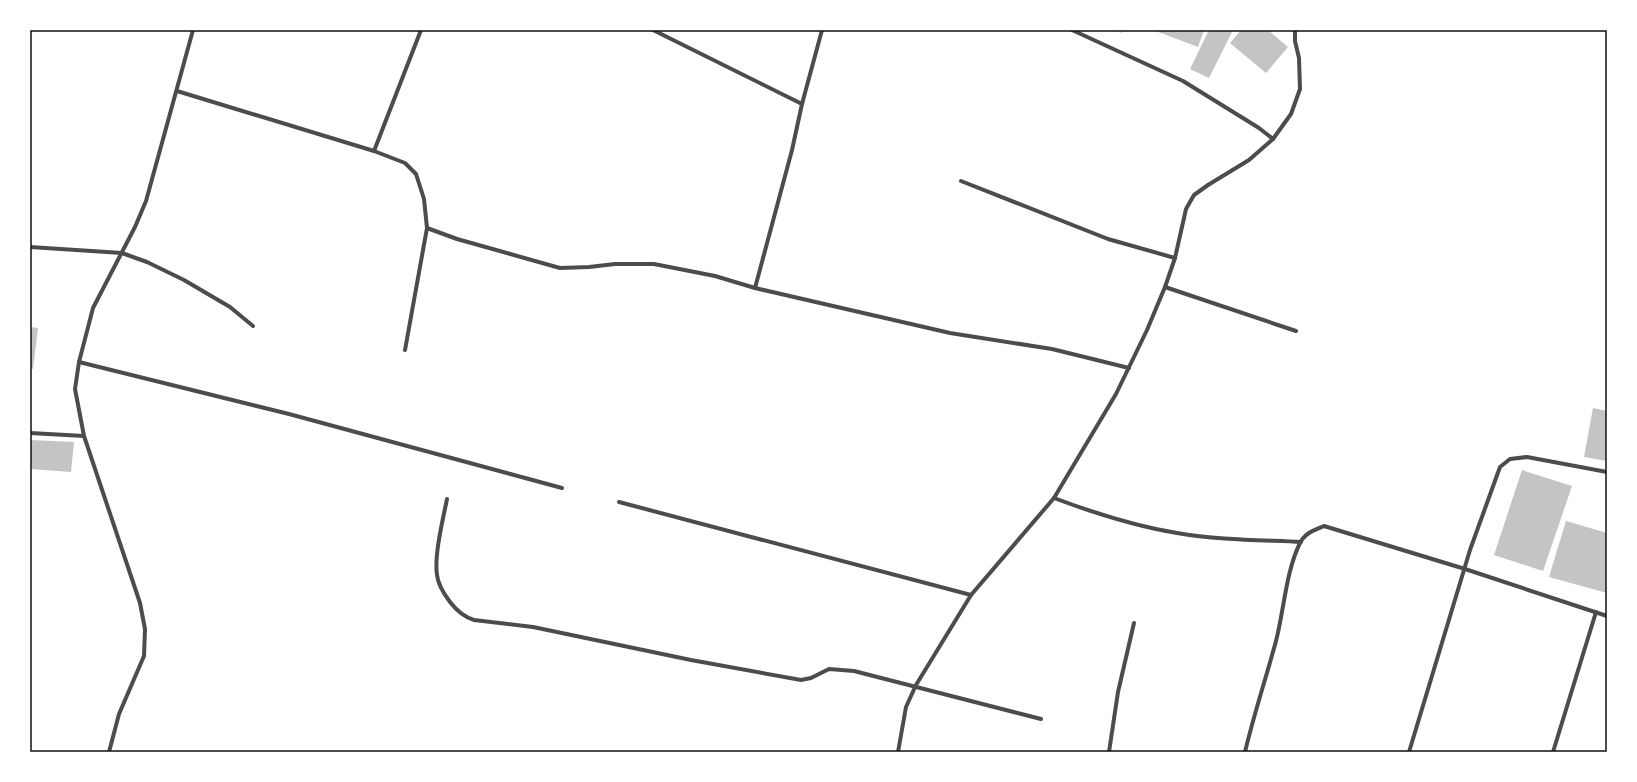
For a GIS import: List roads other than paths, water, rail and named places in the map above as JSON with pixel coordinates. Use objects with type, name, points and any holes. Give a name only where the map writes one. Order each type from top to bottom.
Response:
[{"type":"street","points":[[109,752],[119,714],[144,656],[145,629],[140,603],[84,436],[75,389],[79,362],[93,308],[122,253],[146,201],[193,30]]},
{"type":"street","points":[[374,151],[421,30]]},
{"type":"street","points":[[653,30],[802,104]]},
{"type":"street","points":[[754,288],[792,150],[802,104],[822,30]]},
{"type":"street","points":[[1072,30],[1183,81],[1259,128],[1273,139]]},
{"type":"street","points":[[898,752],[906,707],[916,686],[971,595],[1054,498],[1116,394],[1166,287],[1175,258],[1186,209],[1194,195],[1250,160],[1273,139],[1291,114],[1300,88],[1299,58],[1295,41],[1295,30]]},
{"type":"street","points":[[177,91],[374,151],[405,163],[416,174],[424,199],[427,228],[405,350]]},
{"type":"street","points":[[961,182],[1108,239],[1175,258]]},
{"type":"street","points":[[427,228],[458,239],[560,268],[615,264],[654,264],[715,276],[754,288],[950,332],[1052,349],[1129,368]]},
{"type":"street","points":[[30,247],[122,253],[147,262],[184,280],[230,307],[253,326]]},
{"type":"street","points":[[1166,287],[1296,331]]},
{"type":"street","points":[[79,362],[290,414],[562,488]]},
{"type":"street","points":[[30,433],[84,436]]},
{"type":"street","points":[[1409,752],[1470,550],[1500,467],[1510,459],[1527,457],[1607,472]]},
{"type":"street","points":[[1054,498],[1135,525],[1177,533],[1217,538],[1301,542]]},
{"type":"street","points":[[447,499],[437,560],[437,575],[439,584],[447,598],[456,609],[468,618],[533,627],[691,660],[801,680],[812,678],[830,669],[854,671],[1040,719]]},
{"type":"street","points":[[619,502],[971,595]]},
{"type":"street","points":[[1245,752],[1263,682],[1276,640],[1294,557],[1301,542],[1310,531],[1324,526],[1465,569],[1607,616]]},
{"type":"street","points":[[1553,752],[1596,612]]},
{"type":"street","points":[[1109,752],[1118,692],[1134,623]]}]
